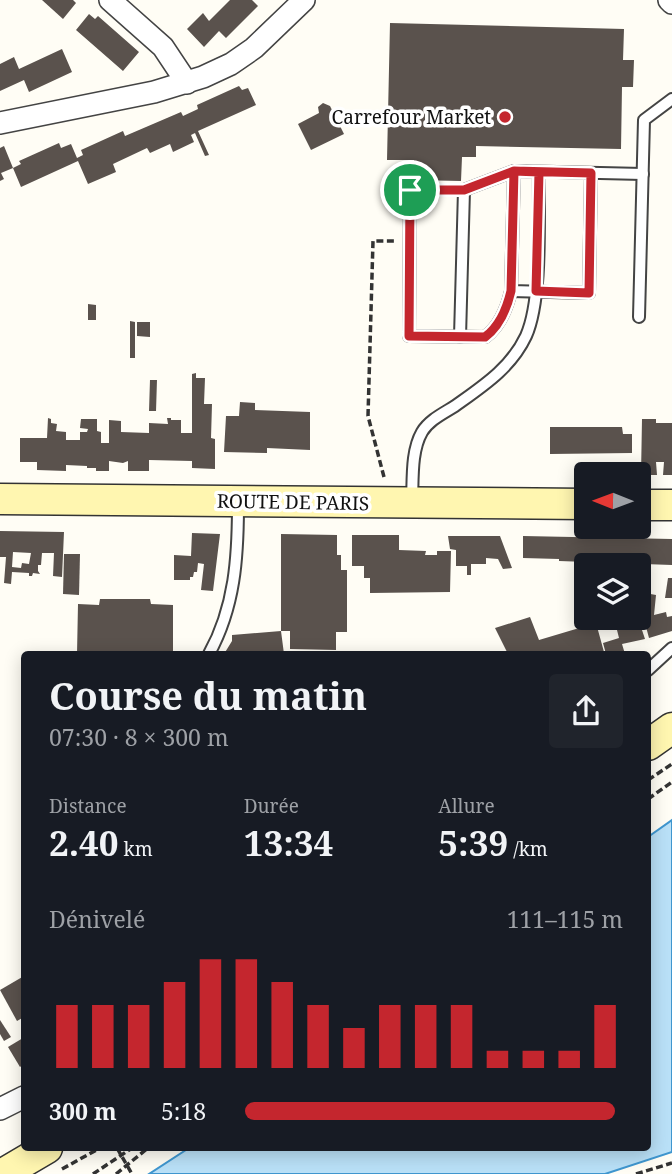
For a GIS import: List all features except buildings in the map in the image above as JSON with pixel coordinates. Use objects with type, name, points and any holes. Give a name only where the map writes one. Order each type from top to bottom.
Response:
[{"type":"main road","name":"ROUTE DE PARIS","points":[[0,499],[574,505]]},
{"type":"main road","points":[[651,505],[672,505]]},
{"type":"main road","points":[[651,743],[672,728]]},
{"type":"main road","points":[[3,1174],[42,1151]]},
{"type":"street","points":[[110,0],[163,47],[187,83]]},
{"type":"street","points":[[0,123],[187,83],[241,58],[265,39],[304,0]]},
{"type":"street","points":[[0,1110],[21,1099]]},
{"type":"lane","points":[[639,317],[644,120],[672,99]]},
{"type":"lane","points":[[514,171],[511,291],[508,305],[492,332],[485,337],[409,336],[410,190],[464,190],[514,171],[643,174]]},
{"type":"lane","points":[[401,503],[422,433],[432,422],[484,386],[510,361],[530,326],[536,291],[539,172]]},
{"type":"lane","points":[[511,291],[589,293],[591,173]]},
{"type":"lane","points":[[460,337],[464,190]]},
{"type":"lane","points":[[211,651],[221,633],[236,572],[238,501]]},
{"type":"lane","points":[[651,667],[672,648]]},
{"type":"path","points":[[385,241],[373,241],[369,416],[401,503]]},
{"type":"path","points":[[651,778],[672,764]]},
{"type":"path","points":[[651,797],[672,782]]},
{"type":"path","points":[[53,1174],[95,1151]]},
{"type":"path","points":[[118,1151],[131,1173]]},
{"type":"path","points":[[93,1174],[128,1151]]},
{"type":"path","points":[[116,1174],[144,1151]]},
{"type":"path","points":[[636,1174],[672,1163]]},
{"type":"water","points":[[672,820],[672,1152],[605,1174],[149,1174],[184,1151],[651,1151],[651,835]]},
{"type":"place","name":"Carrefour Market","points":[[505,117]]},
{"type":"route","points":[[410,190],[409,336],[485,337],[500,320],[508,305],[511,291],[514,171],[591,173],[589,293],[536,291],[539,172],[514,171],[464,190],[410,190]]}]
